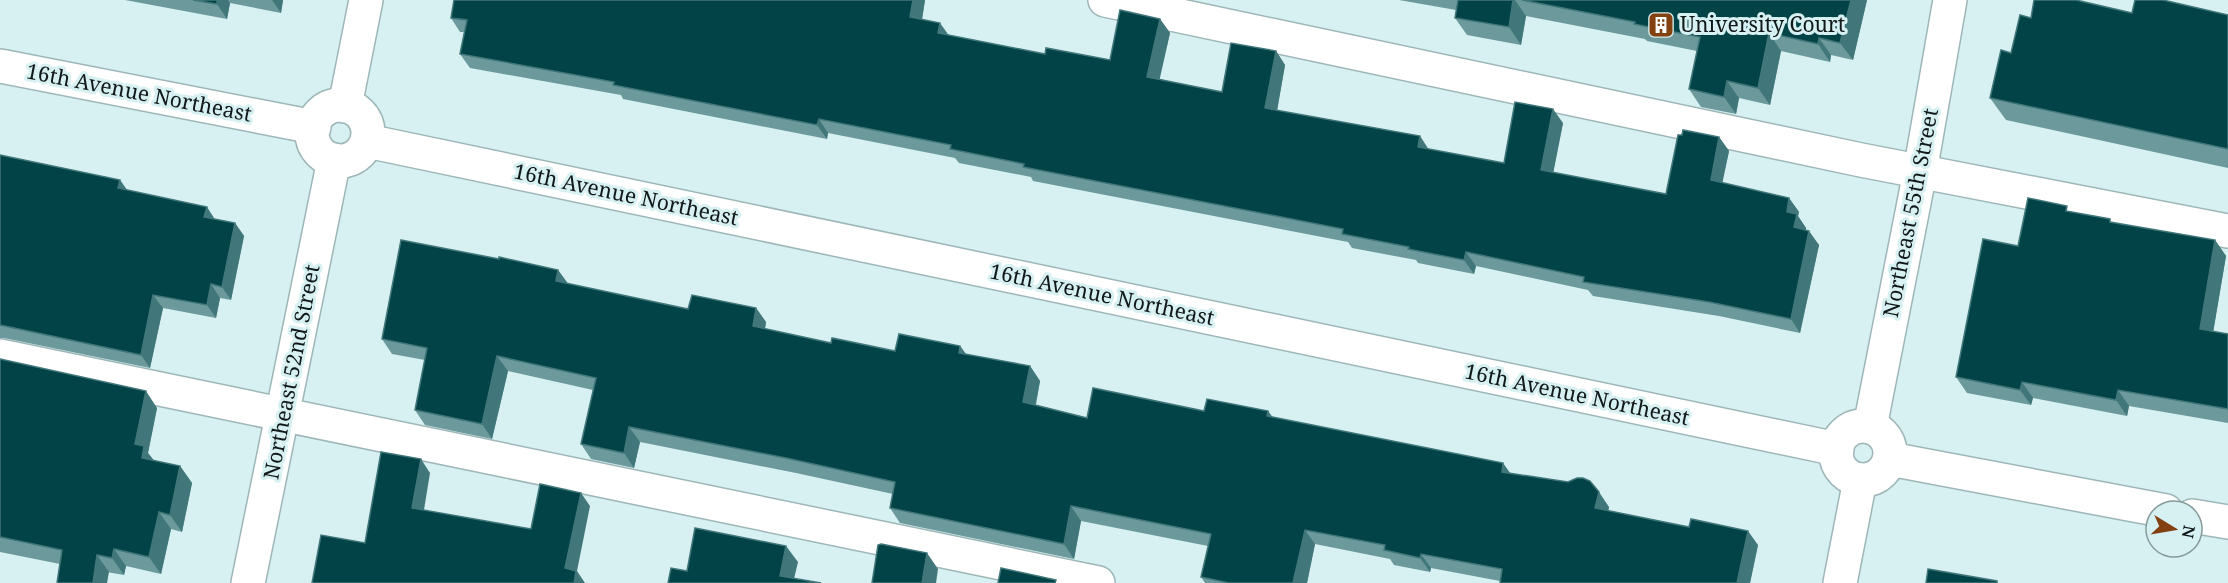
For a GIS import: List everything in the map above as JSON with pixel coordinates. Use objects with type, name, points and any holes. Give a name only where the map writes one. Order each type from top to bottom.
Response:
[{"type":"street","points":[[345,106],[366,0]]},
{"type":"street","points":[[1105,0],[1920,172],[2228,231]]},
{"type":"street","name":"Northeast 55th Street","points":[[1870,427],[1920,172],[1950,0]]},
{"type":"street","name":"16th Avenue Northeast","points":[[0,66],[314,128]]},
{"type":"street","points":[[333,106],[345,106],[357,111],[364,118],[367,127],[367,141],[360,153],[352,158],[334,160],[318,149],[314,141],[314,128],[318,116],[324,110],[333,106]]},
{"type":"street","name":"16th Avenue Northeast","points":[[367,141],[1837,449]]},
{"type":"street","name":"Northeast 52nd Street","points":[[248,583],[334,160]]},
{"type":"street","points":[[0,356],[1098,583]]},
{"type":"street","points":[[1870,427],[1884,435],[1890,451],[1890,459],[1887,467],[1876,477],[1860,480],[1845,473],[1839,466],[1837,449],[1839,440],[1852,428],[1870,427]]},
{"type":"street","points":[[1890,459],[2144,507]]},
{"type":"street","points":[[1840,583],[1860,480]]},
{"type":"street","points":[[2204,518],[2228,522]]},
{"type":"building","points":[[193,0],[217,0],[217,4]]},
{"type":"building","points":[[454,0],[913,0],[910,17],[940,23],[938,33],[1045,54],[1046,48],[1110,60],[1120,10],[1160,19],[1147,77],[1222,92],[1231,43],[1276,51],[1265,108],[1420,136],[1418,147],[1504,163],[1515,102],[1553,109],[1541,170],[1666,194],[1678,135],[1682,135],[1683,130],[1719,137],[1711,180],[1789,198],[1787,212],[1797,214],[1794,227],[1809,231],[1791,319],[1709,302],[1583,282],[1584,277],[1466,252],[1464,260],[1408,249],[1409,247],[1342,234],[1343,229],[1023,167],[1024,164],[950,149],[951,145],[819,119],[817,125],[613,85],[614,82],[460,54],[467,20],[451,18]]},
{"type":"building","points":[[1458,0],[1513,0],[1509,27],[1455,18]]},
{"type":"building","points":[[1522,0],[1851,0],[1840,43],[1819,38],[1818,44],[1769,33],[1758,88],[1727,81],[1724,97],[1689,89],[1700,37]]},
{"type":"building","points":[[2034,0],[2076,0],[2132,13],[2135,0],[2163,0],[2228,15],[2228,149],[1990,98],[2001,50],[2011,53],[2020,15],[2031,18]]},
{"type":"building","points":[[0,155],[120,180],[118,188],[207,207],[204,217],[235,223],[222,287],[211,284],[207,305],[153,295],[141,355],[0,325]]},
{"type":"building","points":[[2028,198],[2067,206],[2066,211],[2110,219],[2110,222],[2215,240],[2200,329],[2228,334],[2228,409],[2118,390],[2116,400],[2022,382],[2020,390],[1956,377],[1983,239],[2018,246]]},
{"type":"building","points":[[401,240],[558,270],[556,281],[688,309],[692,295],[756,308],[753,326],[831,343],[832,338],[895,351],[899,334],[960,346],[959,353],[1030,366],[1023,402],[1087,418],[1093,388],[1204,411],[1207,399],[1268,411],[1267,416],[1503,463],[1502,472],[1568,482],[1583,478],[1590,481],[1599,492],[1595,508],[1689,527],[1691,519],[1748,531],[1737,583],[1500,583],[1502,569],[1421,554],[1420,558],[1384,550],[1385,545],[1305,530],[1293,583],[1229,583],[1201,577],[1211,534],[1071,506],[1064,544],[890,508],[895,482],[786,458],[629,427],[624,453],[581,444],[596,378],[497,356],[482,424],[415,410],[427,348],[382,339]]},
{"type":"building","points":[[0,359],[146,391],[135,444],[144,446],[142,458],[180,466],[170,515],[159,512],[149,557],[114,549],[112,558],[97,555],[93,583],[57,583],[62,550],[0,537]]},
{"type":"building","points":[[381,452],[421,459],[412,508],[531,529],[540,484],[581,493],[565,568],[576,571],[574,583],[312,583],[321,535],[365,543]]},
{"type":"building","points":[[695,528],[786,546],[780,576],[821,583],[668,583],[671,568],[687,571]]},
{"type":"building","points":[[878,545],[927,553],[922,583],[872,583]]},
{"type":"building","points":[[1001,568],[1056,580],[1055,583],[998,583]]},
{"type":"building","points":[[1928,569],[1997,581],[1997,583],[1926,583]]},
{"type":"place","name":"University Court","points":[[1661,25]]}]
